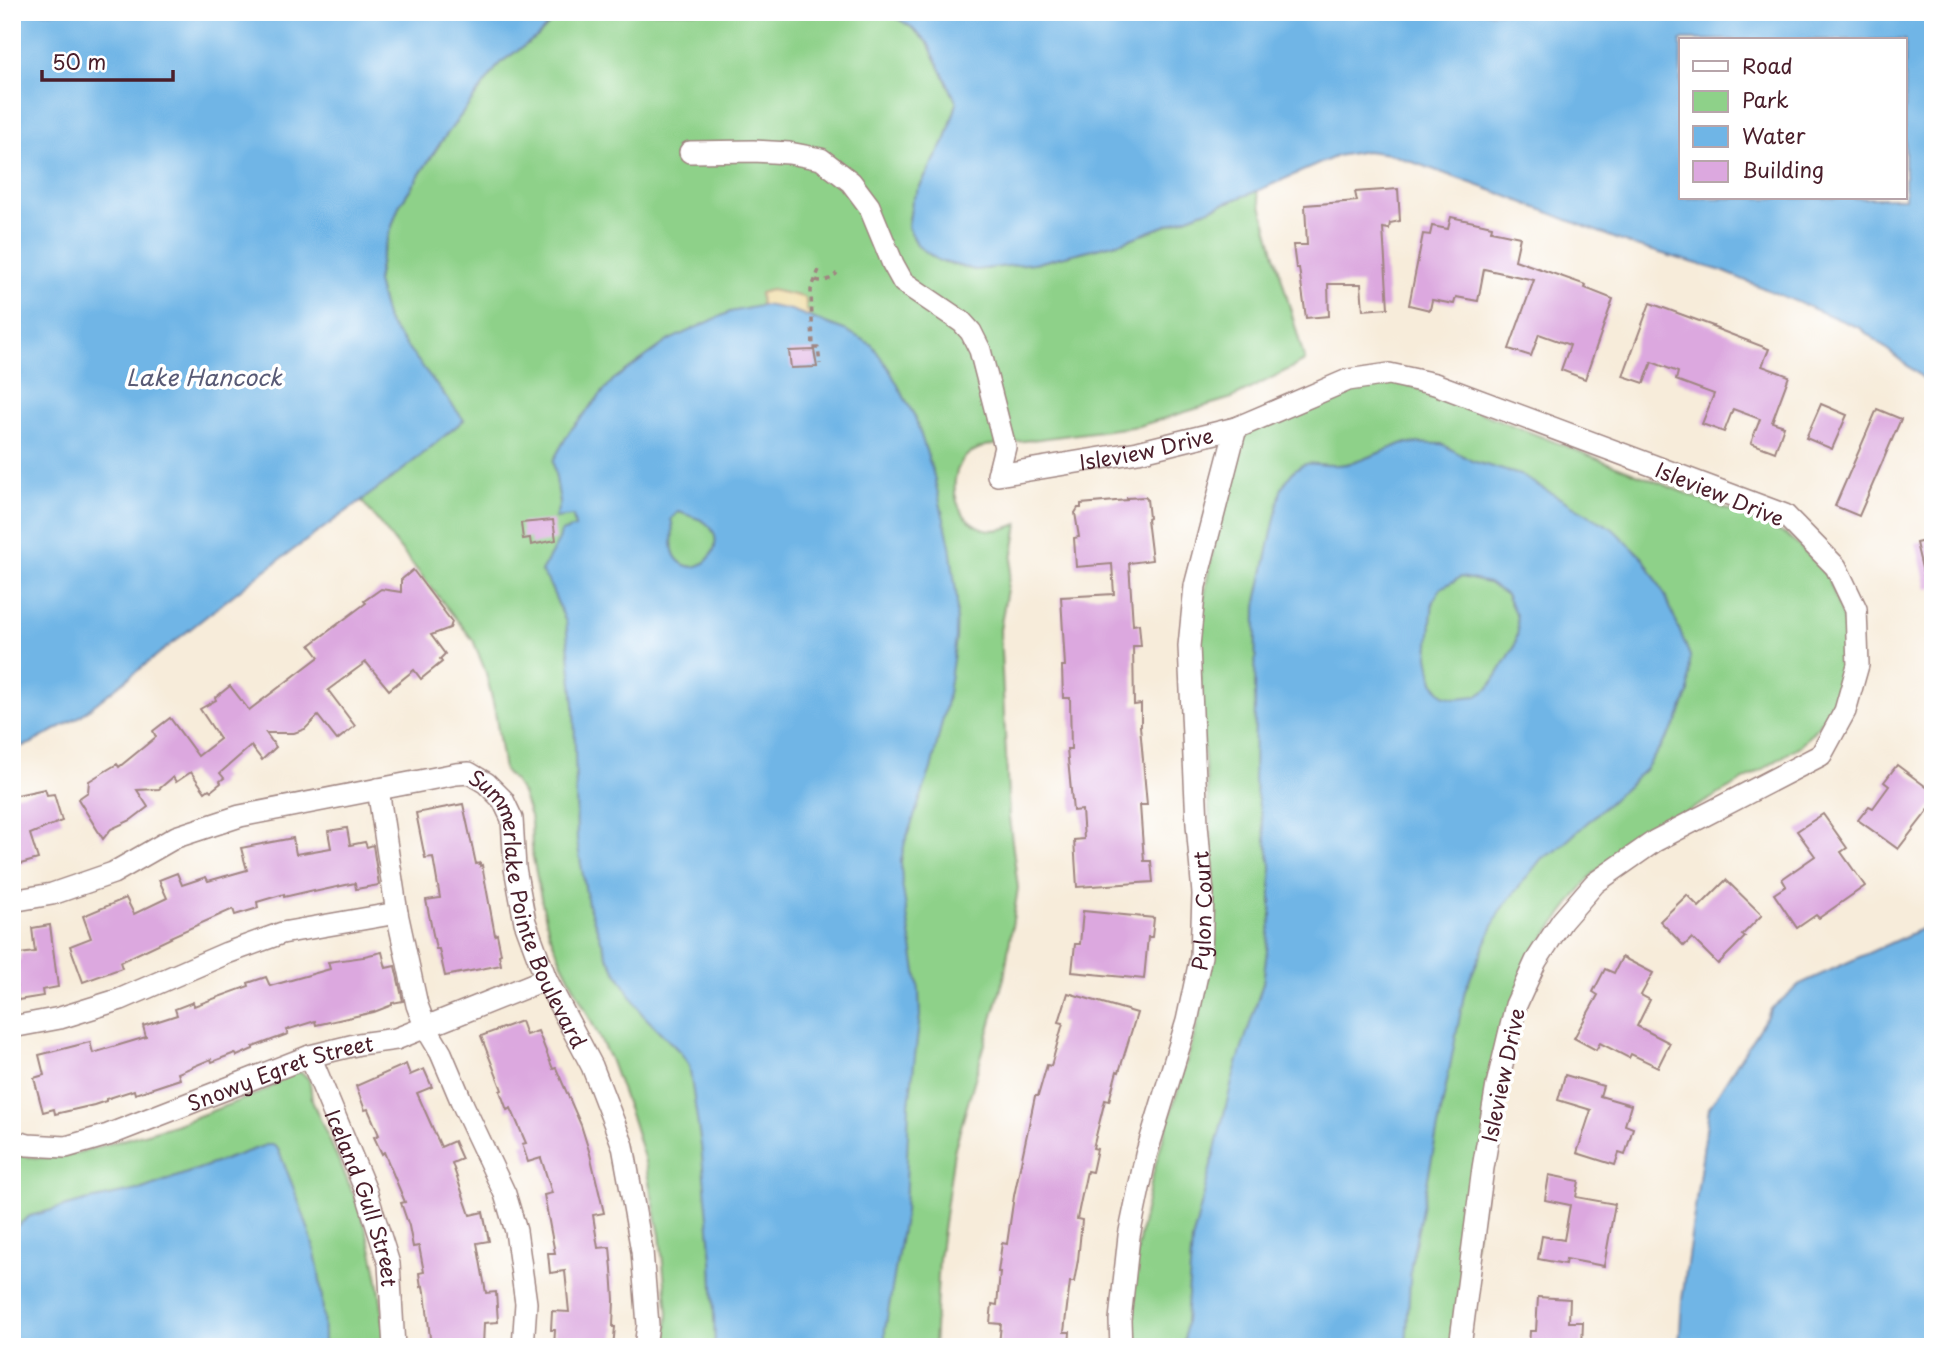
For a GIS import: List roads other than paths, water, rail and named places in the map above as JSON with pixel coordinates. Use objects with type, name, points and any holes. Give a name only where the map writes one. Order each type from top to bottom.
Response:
[{"type":"street","name":"Isleview Drive","points":[[690,152],[777,152],[821,159],[851,182],[869,206],[903,282],[971,332],[979,349],[1005,447],[998,475],[1138,452],[1236,428],[1348,380],[1389,374],[1435,384],[1785,515],[1836,567],[1856,609],[1858,665],[1845,711],[1821,755],[1655,841],[1595,883],[1562,921],[1536,961],[1516,1005],[1497,1086],[1481,1182],[1460,1347]]},
{"type":"street","name":"Pylon Court","points":[[1121,1347],[1120,1320],[1129,1236],[1146,1155],[1187,1021],[1200,956],[1203,894],[1189,646],[1195,586],[1236,428]]},
{"type":"street","name":"Summerlake Pointe Boulevard","points":[[12,901],[52,894],[113,873],[176,837],[240,816],[456,774],[469,773],[486,783],[503,800],[512,819],[515,868],[524,922],[546,979],[592,1066],[623,1146],[642,1251],[648,1325],[646,1347]]},
{"type":"street","points":[[378,789],[397,913],[417,1004],[505,1194],[516,1231],[526,1303],[523,1347]]},
{"type":"street","points":[[12,1027],[60,1018],[121,999],[227,953],[282,933],[397,913]]},
{"type":"street","name":"Snowy Egret Street","points":[[12,1141],[28,1145],[66,1147],[108,1135],[310,1056],[396,1038],[546,979]]},
{"type":"street","name":"Iceland Gull Street","points":[[310,1056],[366,1191],[388,1264],[394,1347]]},
{"type":"water","name":"Lake Hancock","points":[[12,12],[561,12],[538,36],[500,63],[441,142],[399,206],[381,258],[377,282],[387,321],[464,420],[398,474],[256,577],[79,717],[30,744],[12,749]]},
{"type":"water","points":[[886,12],[1933,12],[1933,386],[1860,328],[1722,271],[1632,245],[1390,154],[1366,151],[1337,156],[1257,191],[1125,241],[1041,262],[975,270],[939,261],[918,246],[908,227],[912,201],[946,139],[957,103],[928,43],[910,26]]},
{"type":"water","points":[[764,305],[791,310],[847,331],[872,345],[889,369],[915,417],[933,472],[950,545],[957,599],[956,639],[947,701],[931,769],[901,861],[919,990],[920,1016],[909,1105],[905,1212],[885,1330],[885,1347],[715,1347],[712,1260],[701,1146],[689,1065],[680,1052],[642,1014],[608,958],[588,905],[577,841],[574,705],[566,622],[548,581],[541,572],[561,532],[575,527],[573,516],[555,518],[560,503],[553,461],[569,432],[613,380],[669,340],[730,312]],"holes":[[[678,512],[707,524],[714,533],[713,552],[707,561],[698,566],[689,566],[679,561],[673,552],[671,519]]]},
{"type":"water","points":[[1404,443],[1442,444],[1472,461],[1520,475],[1613,529],[1644,559],[1666,597],[1690,656],[1689,693],[1677,722],[1645,770],[1556,851],[1542,858],[1499,912],[1465,990],[1411,1265],[1406,1347],[1184,1347],[1192,1241],[1235,1070],[1263,983],[1271,917],[1271,865],[1254,781],[1256,606],[1281,490],[1289,477],[1302,465],[1346,464]],"holes":[[[1461,577],[1488,583],[1506,595],[1516,615],[1518,631],[1514,648],[1489,688],[1477,696],[1456,698],[1443,695],[1433,682],[1428,656],[1433,601],[1441,588]]]},
{"type":"water","points":[[1933,921],[1933,1347],[1679,1347],[1682,1299],[1709,1108],[1772,1008],[1802,983],[1919,930]]},
{"type":"water","points":[[266,1145],[273,1145],[278,1149],[313,1245],[322,1296],[324,1347],[12,1347],[12,1233],[17,1226],[30,1216],[142,1189]]}]
